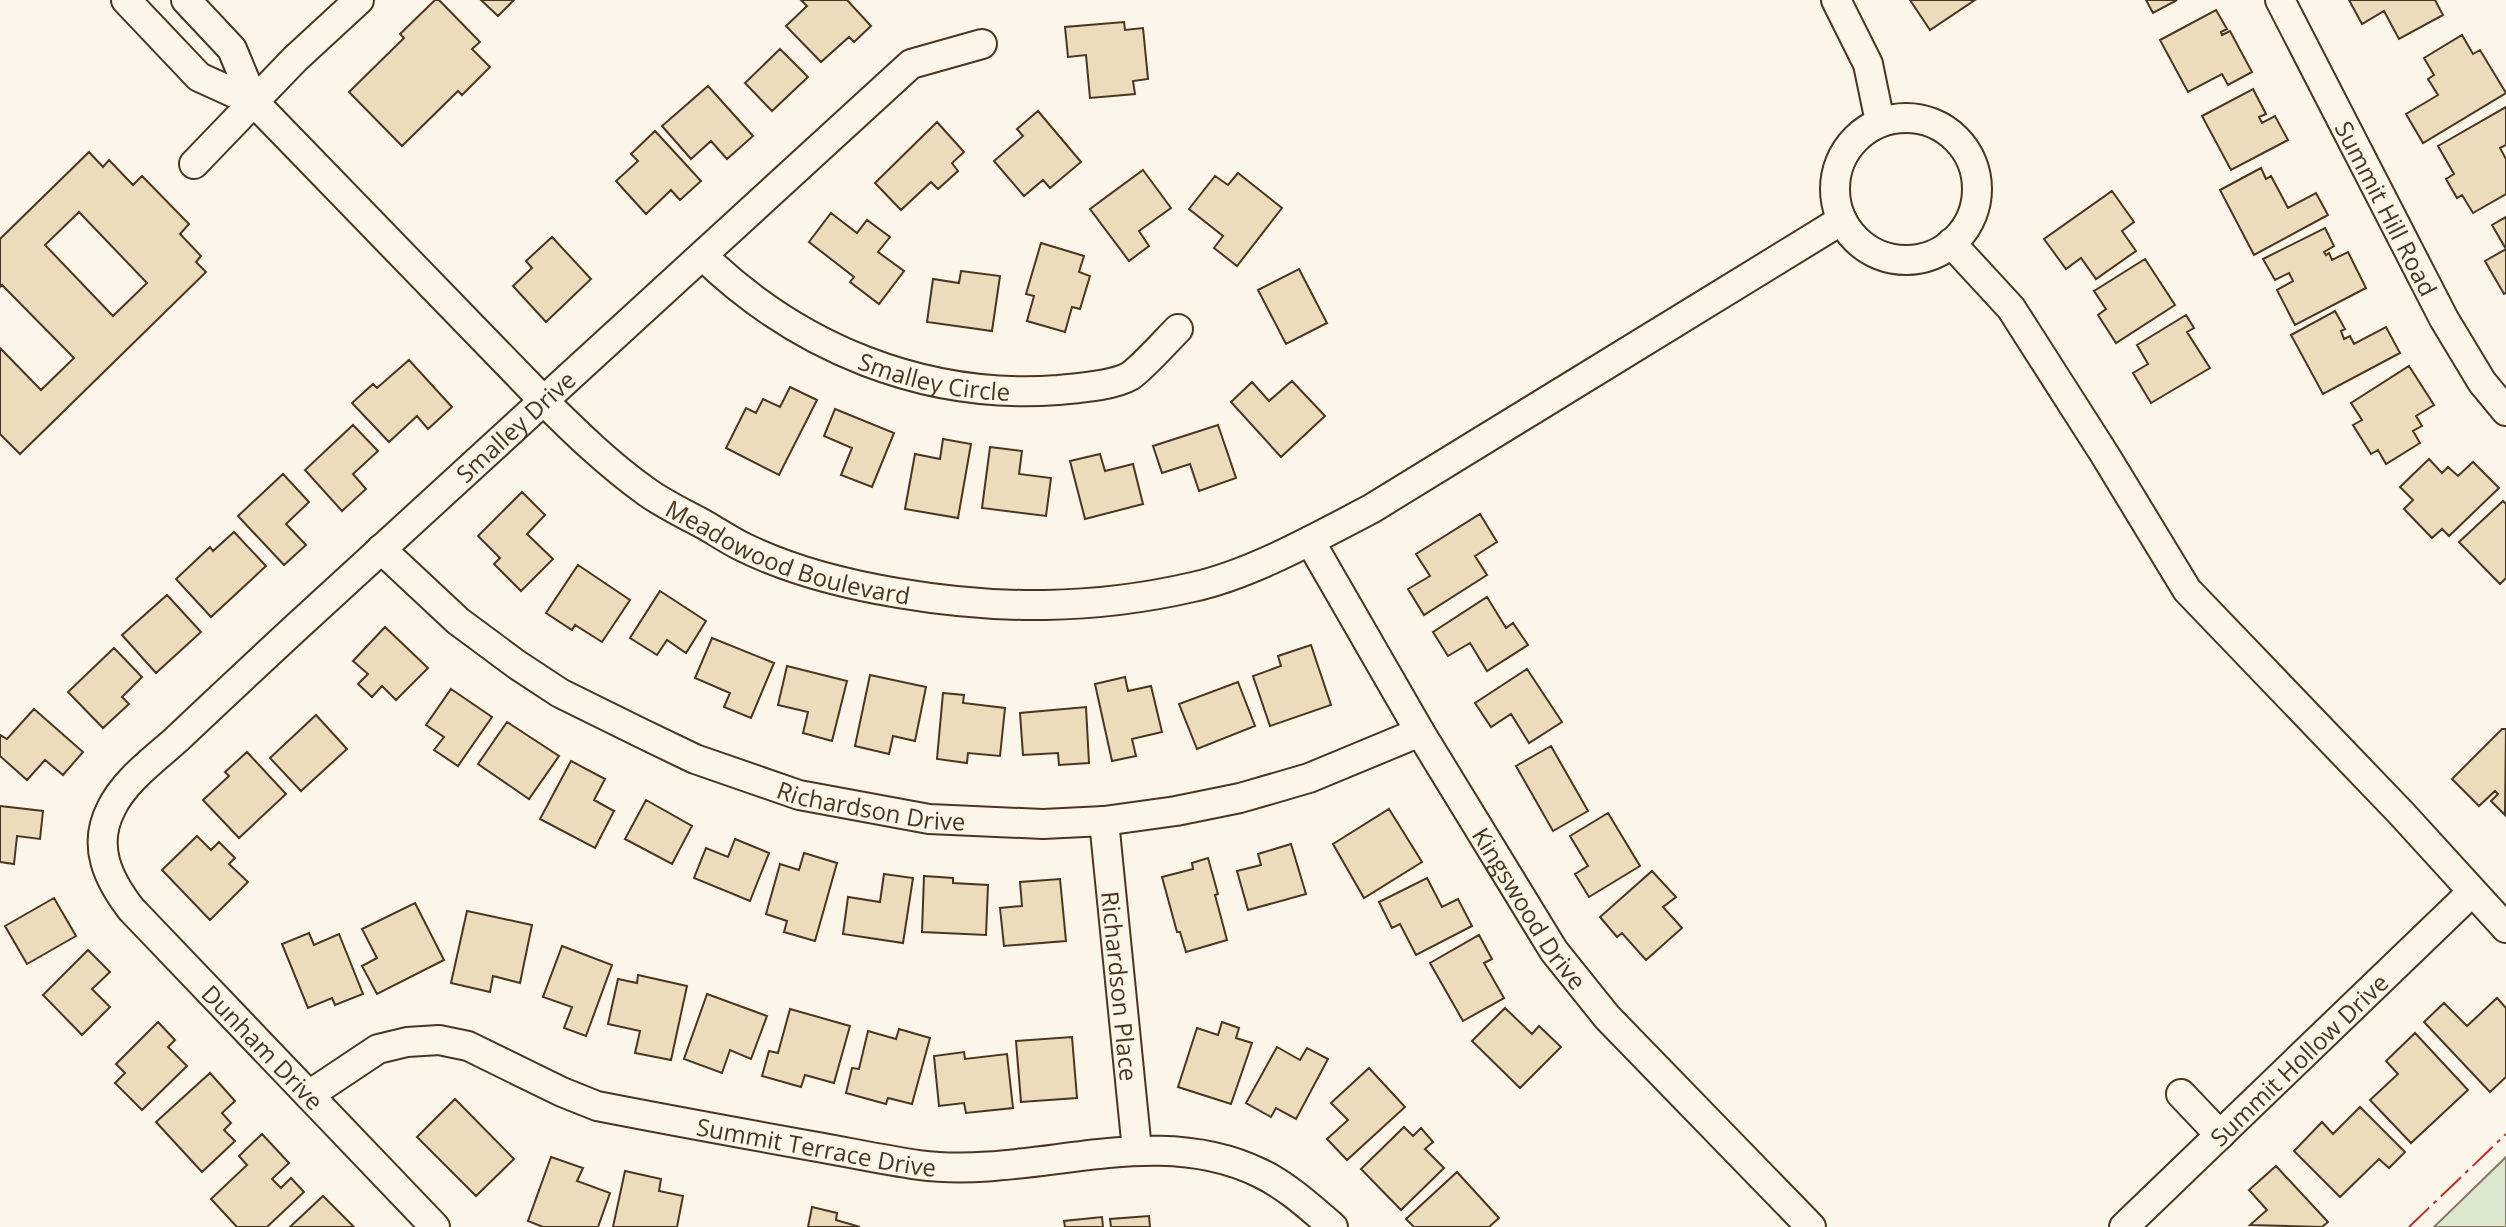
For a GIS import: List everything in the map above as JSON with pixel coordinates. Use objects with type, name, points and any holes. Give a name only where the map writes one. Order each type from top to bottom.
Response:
[{"type":"street","name":"Meadowood Boulevard","points":[[126,0],[199,77],[254,102],[542,399],[583,439],[648,492],[741,546],[809,573],[851,586],[985,605],[1084,604],[1195,587],[1244,570],[1310,541],[1371,509],[1842,220]]},
{"type":"street","name":"Meadowood Boulevard","points":[[186,0],[232,49],[254,102]]},
{"type":"street","points":[[194,164],[295,59],[359,0]]},
{"type":"street","points":[[1836,0],[1868,64],[1880,122]]},
{"type":"street","name":"Summit Hill Road","points":[[2280,0],[2444,319],[2482,382],[2506,411]]},
{"type":"street","name":"Smalley Drive","points":[[104,859],[103,840],[111,808],[130,784],[542,399],[911,64],[982,44]]},
{"type":"street","points":[[1903,117],[1926,120],[1947,130],[1963,147],[1974,168],[1977,191],[1973,213],[1962,234],[1944,249],[1922,258],[1899,260],[1876,253],[1856,240],[1842,220],[1835,198],[1836,174],[1844,152],[1860,134],[1880,122],[1903,117]]},
{"type":"street","points":[[1951,243],[2011,308],[2187,590],[2402,814],[2506,928]]},
{"type":"street","name":"Smalley Circle","points":[[703,256],[728,280],[774,315],[821,343],[885,369],[982,389],[1037,391],[1092,387],[1130,376],[1178,329]]},
{"type":"street","name":"Kingswood Drive","points":[[1310,541],[1420,732],[1554,951],[1607,1017],[1811,1227]]},
{"type":"street","name":"Richardson Drive","points":[[381,549],[458,621],[560,693],[695,759],[740,776],[799,795],[929,819],[1043,824],[1104,821],[1176,811],[1309,778],[1420,732]]},
{"type":"street","name":"Richardson Place","points":[[1104,821],[1137,1150]]},
{"type":"street","name":"Dunham Drive","points":[[104,859],[106,871],[116,890],[131,909],[435,1227]]},
{"type":"street","name":"Summit Hollow Drive","points":[[2124,1227],[2472,892]]},
{"type":"street","name":"Summit Terrace Drive","points":[[309,1095],[378,1049],[407,1042],[439,1040],[468,1046],[597,1106],[921,1166],[1033,1163],[1137,1150],[1182,1151],[1220,1158],[1261,1174],[1333,1227]]},
{"type":"street","points":[[2181,1094],[2220,1135]]},
{"type":"green space","points":[[2506,1157],[2506,1227],[2434,1227]]},
{"type":"building","points":[[435,0],[439,0],[480,42],[472,49],[490,67],[462,95],[458,91],[402,146],[349,92],[404,38],[400,34]]},
{"type":"building","points":[[481,0],[514,0],[498,16]]},
{"type":"building","points":[[801,0],[847,0],[871,26],[854,42],[849,37],[821,62],[786,26],[807,6]]},
{"type":"building","points":[[1910,0],[1975,0],[1930,30]]},
{"type":"building","points":[[2146,0],[2177,0],[2153,13]]},
{"type":"building","points":[[2349,0],[2435,0],[2443,15],[2399,39],[2384,11],[2362,24]]},
{"type":"building","points":[[2216,10],[2227,29],[2221,32],[2222,35],[2230,31],[2252,72],[2228,85],[2222,74],[2188,92],[2160,40]]},
{"type":"building","points":[[1124,22],[1125,30],[1143,28],[1148,79],[1133,81],[1135,94],[1090,98],[1086,55],[1068,57],[1065,27]]},
{"type":"building","points":[[2462,35],[2473,54],[2480,50],[2506,93],[2423,143],[2406,114],[2438,95],[2428,79],[2434,75],[2424,58]]},
{"type":"building","points":[[780,49],[808,77],[772,111],[745,83]]},
{"type":"building","points":[[708,86],[753,136],[727,159],[711,141],[691,159],[662,126]]},
{"type":"building","points":[[2253,89],[2266,114],[2259,117],[2262,123],[2275,116],[2288,140],[2231,170],[2202,116]]},
{"type":"building","points":[[2506,107],[2506,145],[2500,148],[2506,159],[2506,194],[2473,213],[2462,195],[2457,198],[2446,179],[2454,174],[2438,146]]},
{"type":"building","points":[[1038,111],[1081,162],[1050,188],[1043,180],[1024,196],[994,161],[1023,136],[1017,129]]},
{"type":"building","points":[[937,122],[964,152],[952,163],[958,171],[938,189],[931,182],[901,210],[875,183]]},
{"type":"building","points":[[655,131],[701,181],[680,200],[671,190],[646,214],[616,181],[638,161],[631,154]]},
{"type":"building","points":[[89,152],[103,167],[109,160],[133,185],[142,176],[189,224],[180,234],[201,256],[196,262],[206,272],[20,454],[0,434],[0,348],[41,390],[74,358],[2,285],[0,287],[0,239]],"holes":[[[79,212],[147,283],[113,316],[45,245]]]},
{"type":"building","points":[[2261,168],[2266,179],[2271,176],[2288,208],[2316,193],[2328,215],[2254,255],[2220,190]]},
{"type":"building","points":[[1143,170],[1171,208],[1139,231],[1149,246],[1129,261],[1090,209]]},
{"type":"building","points":[[1238,173],[1282,208],[1237,266],[1214,248],[1223,236],[1189,209],[1215,176],[1228,185]]},
{"type":"building","points":[[2112,191],[2134,222],[2122,231],[2136,251],[2096,279],[2081,258],[2066,269],[2044,239]]},
{"type":"building","points":[[831,213],[857,233],[867,220],[890,237],[878,252],[904,271],[879,304],[850,282],[854,277],[809,242]]},
{"type":"building","points":[[2506,217],[2506,249],[2492,225]]},
{"type":"building","points":[[2325,228],[2334,246],[2324,252],[2326,255],[2329,253],[2332,260],[2348,252],[2366,288],[2295,325],[2277,290],[2293,281],[2289,273],[2275,280],[2263,259]]},
{"type":"building","points":[[552,237],[591,279],[546,322],[513,286],[532,268],[526,261]]},
{"type":"building","points":[[1041,243],[1084,256],[1079,272],[1090,276],[1080,309],[1072,307],[1065,332],[1027,321],[1034,296],[1026,294]]},
{"type":"building","points":[[2506,249],[2506,293],[2504,294],[2485,261]]},
{"type":"building","points":[[2145,259],[2175,305],[2116,343],[2098,315],[2106,309],[2094,291]]},
{"type":"building","points":[[1299,269],[1327,323],[1286,344],[1258,290]]},
{"type":"building","points":[[961,271],[1000,276],[992,331],[927,322],[933,279],[959,283]]},
{"type":"building","points":[[2335,311],[2345,329],[2341,331],[2344,339],[2350,336],[2354,344],[2386,327],[2400,353],[2323,394],[2291,335]]},
{"type":"building","points":[[2186,315],[2194,328],[2187,332],[2210,368],[2151,403],[2133,373],[2148,364],[2137,345]]},
{"type":"building","points":[[409,360],[452,407],[428,429],[417,416],[389,442],[352,403],[373,384],[377,388]]},
{"type":"building","points":[[2409,366],[2434,405],[2416,416],[2422,426],[2413,431],[2420,443],[2386,464],[2378,450],[2371,454],[2353,425],[2362,420],[2351,403]]},
{"type":"building","points":[[1292,381],[1325,416],[1281,457],[1231,402],[1252,382],[1269,401]]},
{"type":"building","points":[[790,387],[817,400],[779,475],[726,448],[746,408],[756,413],[763,399],[780,407]]},
{"type":"building","points":[[835,409],[894,433],[872,487],[841,475],[852,448],[824,436]]},
{"type":"building","points":[[353,425],[378,451],[353,474],[366,489],[342,511],[305,470]]},
{"type":"building","points":[[1218,425],[1236,478],[1199,491],[1190,464],[1162,473],[1153,446]]},
{"type":"building","points":[[943,439],[971,444],[958,518],[905,509],[915,454],[940,459]]},
{"type":"building","points":[[990,447],[1022,451],[1019,474],[1051,478],[1046,516],[982,508]]},
{"type":"building","points":[[1100,454],[1105,471],[1133,464],[1143,504],[1085,519],[1070,461]]},
{"type":"building","points":[[2429,459],[2442,473],[2448,467],[2458,476],[2473,462],[2499,488],[2449,536],[2442,529],[2432,538],[2404,509],[2413,500],[2400,487]]},
{"type":"building","points":[[283,474],[309,502],[286,524],[306,545],[284,565],[238,516]]},
{"type":"building","points":[[522,492],[545,515],[527,534],[553,559],[521,591],[494,564],[500,558],[478,536]]},
{"type":"building","points":[[2503,501],[2506,504],[2506,578],[2500,584],[2459,542]]},
{"type":"building","points":[[1480,514],[1497,542],[1475,556],[1487,575],[1424,615],[1408,589],[1430,576],[1416,554]]},
{"type":"building","points":[[234,532],[266,566],[211,617],[176,579],[210,547],[213,551]]},
{"type":"building","points":[[578,565],[630,600],[602,642],[575,625],[572,630],[546,613]]},
{"type":"building","points":[[660,591],[706,621],[686,653],[667,640],[657,655],[630,638]]},
{"type":"building","points":[[167,595],[201,632],[156,673],[122,635]]},
{"type":"building","points":[[1487,597],[1506,628],[1513,623],[1528,645],[1487,671],[1470,643],[1448,656],[1433,632]]},
{"type":"building","points":[[385,627],[428,668],[396,700],[382,686],[372,697],[358,684],[368,674],[353,661]]},
{"type":"building","points":[[712,638],[774,663],[751,718],[724,707],[730,693],[695,678]]},
{"type":"building","points":[[1311,645],[1331,705],[1270,726],[1253,676],[1281,666],[1278,656]]},
{"type":"building","points":[[114,648],[142,677],[122,697],[129,704],[103,728],[68,692]]},
{"type":"building","points":[[787,666],[847,681],[832,741],[803,733],[808,712],[778,705]]},
{"type":"building","points":[[1527,669],[1562,722],[1529,743],[1511,714],[1491,727],[1475,703]]},
{"type":"building","points":[[870,675],[926,687],[915,741],[893,736],[889,754],[855,746]]},
{"type":"building","points":[[1125,677],[1128,691],[1151,686],[1162,732],[1132,739],[1136,756],[1112,761],[1095,684]]},
{"type":"building","points":[[1238,682],[1255,726],[1197,749],[1179,704]]},
{"type":"building","points":[[451,689],[492,717],[458,766],[434,750],[444,737],[426,725]]},
{"type":"building","points":[[943,693],[964,695],[963,703],[1005,708],[1000,756],[968,753],[967,763],[937,759]]},
{"type":"building","points":[[1086,707],[1089,763],[1059,765],[1058,753],[1023,755],[1020,713]]},
{"type":"building","points":[[34,709],[83,752],[63,775],[45,760],[27,780],[0,756],[0,735],[7,739]]},
{"type":"building","points":[[316,715],[347,749],[301,791],[270,758]]},
{"type":"building","points":[[507,722],[559,756],[529,799],[478,764]]},
{"type":"building","points":[[2502,729],[2506,729],[2505,815],[2491,801],[2498,794],[2495,791],[2479,806],[2452,779]]},
{"type":"building","points":[[1551,746],[1588,811],[1553,831],[1516,766]]},
{"type":"building","points":[[247,752],[286,794],[239,838],[203,800],[229,776],[225,772]]},
{"type":"building","points":[[571,761],[605,779],[594,800],[614,811],[595,848],[540,819]]},
{"type":"building","points":[[646,800],[692,826],[672,864],[625,839]]},
{"type":"building","points":[[0,806],[43,811],[40,839],[17,836],[14,864],[0,862]]},
{"type":"building","points":[[1389,809],[1422,862],[1364,898],[1333,844]]},
{"type":"building","points":[[1608,813],[1640,866],[1589,897],[1575,874],[1588,866],[1570,836]]},
{"type":"building","points":[[197,836],[211,850],[219,842],[235,858],[229,864],[248,882],[210,920],[162,870]]},
{"type":"building","points":[[735,839],[769,853],[750,901],[694,878],[706,848],[728,857]]},
{"type":"building","points":[[1291,844],[1306,894],[1248,910],[1237,871],[1261,865],[1258,854]]},
{"type":"building","points":[[804,853],[837,863],[815,941],[784,932],[787,921],[766,914],[780,864],[799,870]]},
{"type":"building","points":[[1208,858],[1227,940],[1186,952],[1180,932],[1177,932],[1162,877],[1193,869],[1192,863]]},
{"type":"building","points":[[1652,871],[1676,897],[1663,907],[1682,928],[1646,960],[1622,933],[1617,937],[1600,917]]},
{"type":"building","points":[[884,874],[913,878],[903,943],[843,934],[848,897],[880,902]]},
{"type":"building","points":[[924,876],[953,878],[953,883],[988,885],[986,935],[922,932]]},
{"type":"building","points":[[1427,878],[1442,907],[1458,899],[1472,926],[1416,955],[1400,924],[1392,928],[1379,902]]},
{"type":"building","points":[[1060,879],[1066,941],[1004,946],[1000,908],[1022,906],[1020,882]]},
{"type":"building","points":[[54,898],[76,936],[27,964],[5,926]]},
{"type":"building","points":[[415,903],[444,960],[377,994],[362,966],[377,958],[362,929]]},
{"type":"building","points":[[467,911],[532,925],[520,983],[493,976],[490,992],[451,983]]},
{"type":"building","points":[[309,933],[314,945],[339,934],[363,994],[335,1005],[332,998],[308,1008],[282,944]]},
{"type":"building","points":[[1479,935],[1492,959],[1484,963],[1504,998],[1463,1021],[1430,963]]},
{"type":"building","points":[[562,946],[612,965],[586,1036],[564,1028],[572,1007],[543,997]]},
{"type":"building","points":[[88,950],[110,972],[92,989],[110,1007],[82,1035],[43,995]]},
{"type":"building","points":[[638,975],[687,986],[671,1060],[635,1053],[640,1031],[608,1024],[618,979],[637,983]]},
{"type":"building","points":[[707,994],[767,1016],[751,1059],[730,1050],[722,1073],[684,1059]]},
{"type":"building","points":[[2497,998],[2506,1008],[2506,1077],[2490,1092],[2424,1022],[2444,1003],[2467,1026]]},
{"type":"building","points":[[1505,1008],[1532,1034],[1539,1026],[1561,1047],[1520,1088],[1472,1041]]},
{"type":"building","points":[[790,1009],[850,1026],[834,1083],[805,1075],[801,1087],[762,1076],[769,1051],[778,1053]]},
{"type":"building","points":[[158,1022],[175,1040],[168,1047],[187,1066],[142,1110],[115,1083],[125,1073],[116,1064]]},
{"type":"building","points":[[1222,1022],[1239,1028],[1236,1038],[1252,1043],[1231,1104],[1178,1087],[1197,1028],[1218,1035]]},
{"type":"building","points":[[899,1029],[930,1038],[912,1104],[888,1098],[886,1104],[846,1093],[852,1068],[859,1069],[868,1031],[896,1039]]},
{"type":"building","points":[[2415,1033],[2468,1090],[2411,1143],[2370,1100],[2398,1074],[2386,1061]]},
{"type":"building","points":[[1072,1037],[1077,1098],[1021,1102],[1016,1041]]},
{"type":"building","points":[[1277,1047],[1300,1060],[1307,1048],[1328,1059],[1296,1119],[1276,1108],[1271,1117],[1246,1103]]},
{"type":"building","points":[[964,1052],[965,1059],[1007,1054],[1013,1108],[966,1113],[964,1103],[939,1106],[934,1056]]},
{"type":"building","points":[[1369,1068],[1405,1107],[1347,1160],[1327,1139],[1348,1120],[1331,1103]]},
{"type":"building","points":[[210,1073],[235,1101],[222,1113],[231,1123],[224,1130],[235,1141],[202,1172],[156,1122]]},
{"type":"building","points":[[455,1099],[514,1159],[476,1196],[417,1137]]},
{"type":"building","points":[[2360,1107],[2405,1152],[2389,1168],[2379,1159],[2340,1197],[2294,1151],[2322,1122],[2333,1134]]},
{"type":"building","points":[[1404,1127],[1413,1136],[1421,1128],[1433,1142],[1425,1149],[1444,1168],[1401,1210],[1361,1169]]},
{"type":"building","points":[[262,1134],[289,1163],[272,1179],[281,1188],[291,1178],[304,1192],[267,1227],[237,1227],[211,1199],[247,1165],[239,1156]]},
{"type":"building","points":[[551,1157],[583,1168],[577,1181],[610,1193],[598,1227],[543,1227],[528,1221]]},
{"type":"building","points":[[2276,1166],[2328,1222],[2322,1227],[2250,1225],[2267,1210],[2249,1190]]},
{"type":"building","points":[[625,1171],[661,1179],[659,1191],[683,1196],[677,1227],[613,1227]]},
{"type":"building","points":[[1457,1172],[1499,1218],[1489,1227],[1414,1227],[1406,1219]]},
{"type":"building","points":[[323,1196],[354,1227],[290,1227]]},
{"type":"building","points":[[812,1207],[837,1213],[836,1220],[860,1227],[808,1227]]},
{"type":"building","points":[[1149,1216],[1150,1227],[1111,1227],[1110,1219]]},
{"type":"building","points":[[1102,1217],[1103,1227],[1065,1227],[1064,1221]]},
{"type":"power","points":[[2409,1227],[2506,1134]]}]
